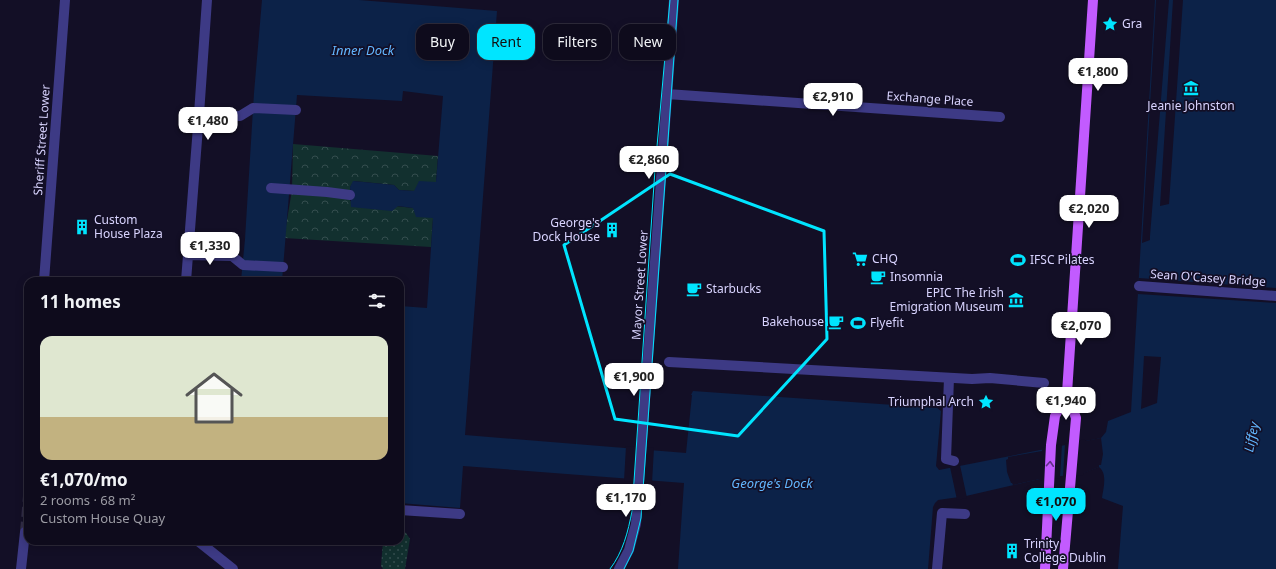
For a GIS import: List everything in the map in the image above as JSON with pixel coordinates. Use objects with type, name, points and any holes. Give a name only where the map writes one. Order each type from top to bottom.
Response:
[{"type":"main road","points":[[1063,569],[1076,418],[1067,393],[1093,0]]},
{"type":"main road","points":[[1045,569],[1051,445],[1055,416],[1067,393]]},
{"type":"street","name":"Sheriff Street Lower","points":[[44,277],[65,0]]},
{"type":"street","points":[[186,277],[207,0]]},
{"type":"street","name":"Mayor Street Lower","points":[[619,569],[629,550],[636,524],[674,0]]},
{"type":"street","name":"Exchange Place","points":[[667,94],[1000,117]]},
{"type":"street","points":[[199,114],[240,116],[253,108],[296,110]]},
{"type":"street","points":[[271,188],[350,195]]},
{"type":"street","points":[[188,255],[232,256],[243,265],[283,267]]},
{"type":"street","name":"Sean O'Casey Bridge","points":[[1139,286],[1276,296]]},
{"type":"street","points":[[669,362],[949,378],[990,378],[1044,383]]},
{"type":"street","points":[[949,378],[946,459],[954,461]]},
{"type":"street","points":[[404,510],[460,514]]},
{"type":"street","points":[[937,569],[942,513],[965,514]]},
{"type":"street","points":[[21,569],[24,541]]},
{"type":"street","points":[[203,545],[233,569]]},
{"type":"highlighted area","points":[[670,174],[824,231],[827,339],[738,436],[615,419],[564,245]]},
{"type":"green space","points":[[293,144],[438,156],[436,182],[415,191],[399,190],[394,185],[354,181],[350,187],[350,201],[413,208],[433,218],[431,247],[284,238],[292,190]]},
{"type":"green space","points":[[404,532],[406,533],[410,539],[405,569],[383,569],[381,566],[383,545],[404,545]]},
{"type":"water","points":[[262,0],[359,0],[497,11],[496,24],[477,24],[477,60],[493,60],[465,435],[686,453],[691,395],[693,391],[937,408],[941,411],[936,466],[939,470],[1101,438],[1106,432],[1108,421],[1131,412],[1155,0],[1276,0],[1276,569],[1118,569],[1123,506],[1102,498],[1104,478],[1102,470],[1099,467],[1083,473],[1040,479],[966,496],[938,500],[933,507],[928,569],[678,569],[684,483],[463,466],[460,508],[404,503],[404,306],[427,308],[433,218],[416,217],[413,208],[398,206],[392,211],[351,207],[350,187],[353,181],[394,185],[399,190],[414,191],[419,181],[436,182],[443,96],[403,91],[402,101],[297,95],[282,277],[241,277],[254,93]]},
{"type":"pier","points":[[1156,0],[1169,0],[1150,240],[1142,243]]},
{"type":"pier","points":[[1173,0],[1183,0],[1169,204],[1160,206]]},
{"type":"pier","points":[[1139,278],[1276,288],[1276,303],[1138,294]]},
{"type":"pier","points":[[1144,356],[1161,357],[1157,403],[1141,409]]},
{"type":"pier","points":[[1101,438],[1103,454],[1101,465],[1084,473],[1083,475],[1063,477],[1065,444],[1085,439],[1085,441]]},
{"type":"pier","points":[[1062,444],[1060,478],[1040,481],[1040,479],[1013,485],[1011,483],[1007,472],[1006,460],[1008,457],[1042,451],[1042,448]]},
{"type":"pier","points":[[626,446],[654,448],[652,483],[624,481]]},
{"type":"pier","points":[[960,465],[967,498],[957,500],[950,467]]},
{"type":"tram line","points":[[610,569],[615,562],[624,542],[632,511],[655,169],[670,0]]},
{"type":"tram line","points":[[624,569],[633,551],[641,518],[678,0]]},
{"type":"place","name":"Gra","points":[[1110,24]]},
{"type":"place","name":"Jeanie Johnston","points":[[1191,88]]},
{"type":"place","name":"Custom House Plaza","points":[[82,227]]},
{"type":"place","name":"George's Dock House","points":[[612,230]]},
{"type":"place","name":"CHQ","points":[[860,259]]},
{"type":"place","name":"IFSC Pilates","points":[[1018,260]]},
{"type":"place","name":"Insomnia","points":[[878,277]]},
{"type":"place","name":"Starbucks","points":[[694,289]]},
{"type":"place","name":"EPIC The Irish Emigration Museum","points":[[1016,300]]},
{"type":"place","name":"Bakehouse","points":[[836,322]]},
{"type":"place","name":"Flyefit","points":[[858,323]]},
{"type":"place","name":"Triumphal Arch","points":[[986,402]]},
{"type":"place","name":"Trinity College Dublin","points":[[1012,551]]},
{"type":"water label","name":"Inner Dock","points":[[363,50]]},
{"type":"water label","name":"Liffey","points":[[1251,437]]},
{"type":"water label","name":"George's Dock","points":[[772,483]]}]
